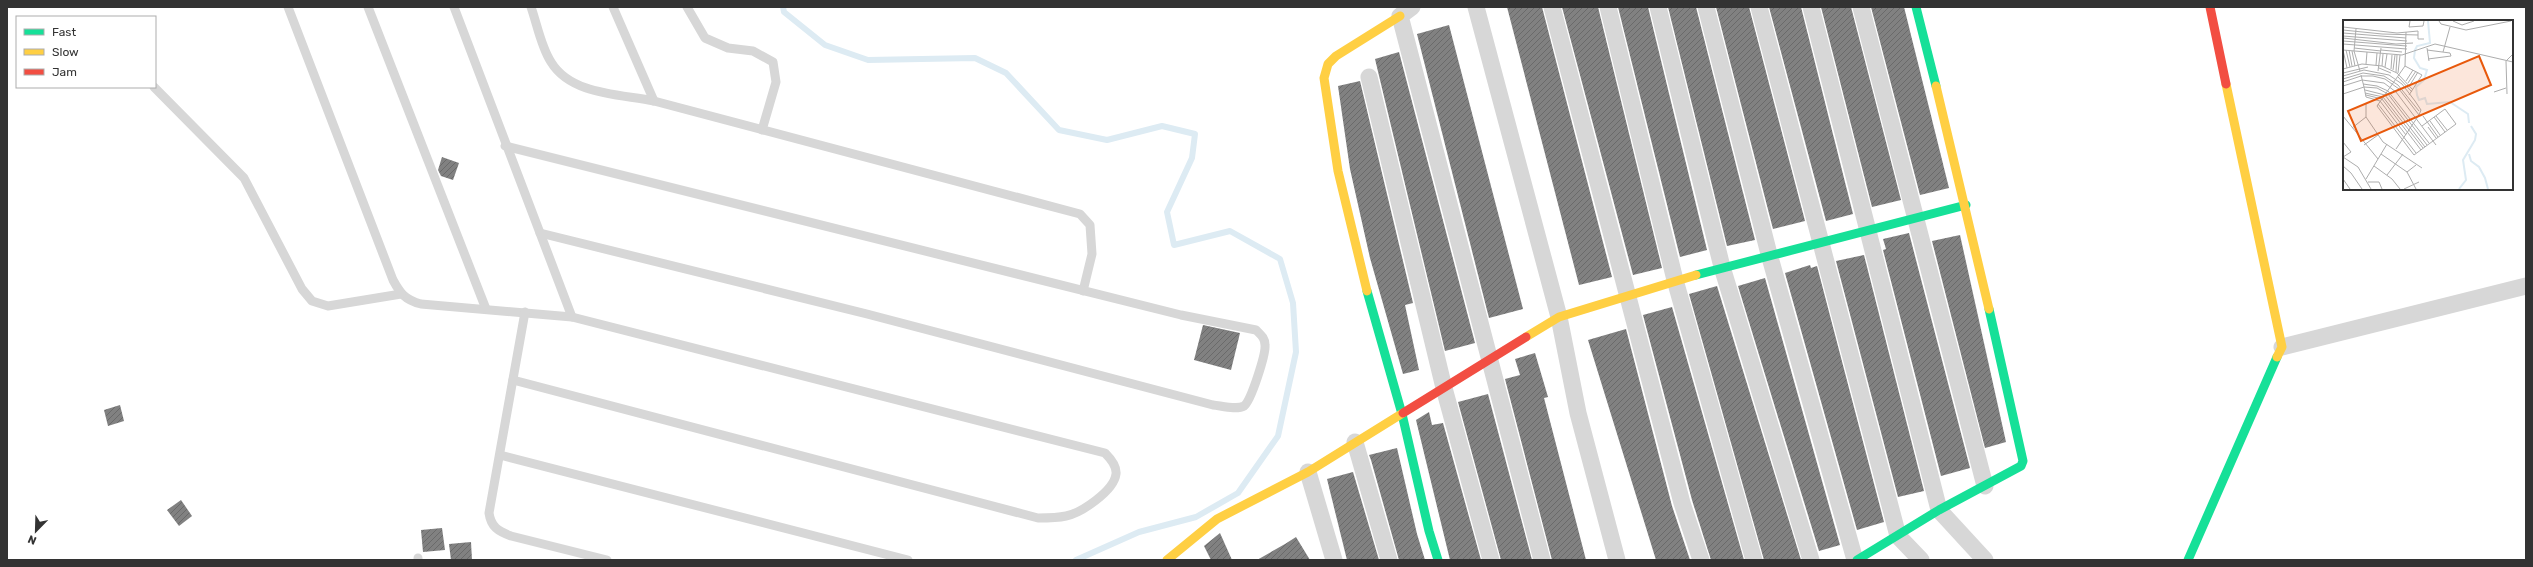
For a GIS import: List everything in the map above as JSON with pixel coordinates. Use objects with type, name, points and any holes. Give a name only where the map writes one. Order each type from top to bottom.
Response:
[{"type":"street","points":[[1476,7],[1559,317],[1578,413],[1617,560]]},
{"type":"street","points":[[1552,7],[1682,503],[1701,560]]},
{"type":"street","points":[[1608,7],[1675,280],[1754,560]]},
{"type":"street","points":[[1658,7],[1722,267],[1811,560]]},
{"type":"street","points":[[1706,7],[1769,254],[1856,560],[1939,510],[2021,466],[2023,460],[1966,205],[1916,7]]},
{"type":"street","points":[[1759,7],[1819,243],[1898,536],[1921,560]]},
{"type":"street","points":[[1811,7],[1866,231],[1939,510],[1985,560]]},
{"type":"street","points":[[1861,7],[1985,486]]},
{"type":"street","points":[[2188,560],[2282,347],[2210,7]]},
{"type":"street","points":[[1438,560],[1429,531],[1402,414],[1358,261],[1338,171],[1324,78],[1328,64],[1336,56],[1406,11],[1489,361],[1542,560]]},
{"type":"street","points":[[1369,77],[1444,388],[1491,560]]},
{"type":"street","points":[[1167,560],[1217,519],[1308,472],[1559,317],[1675,280],[1769,254],[1819,243],[1966,205]]},
{"type":"street","points":[[2282,347],[2526,286]]},
{"type":"street","points":[[1355,442],[1389,560]]},
{"type":"street","points":[[1308,472],[1334,560]]},
{"type":"lane","points":[[288,7],[401,294],[409,301],[421,304],[572,317],[1106,453],[1114,461],[1116,474],[1111,486],[1091,505],[1066,516],[1038,518],[513,380]]},
{"type":"lane","points":[[368,7],[486,310]]},
{"type":"lane","points":[[454,7],[505,146],[572,317]]},
{"type":"lane","points":[[531,7],[550,62],[566,80],[586,88],[654,101],[1080,214],[1090,225],[1092,254],[1083,291]]},
{"type":"lane","points":[[613,7],[654,101]]},
{"type":"lane","points":[[687,7],[705,38],[728,48],[753,51],[773,62],[776,82],[762,130]]},
{"type":"lane","points":[[155,88],[244,178],[302,289],[312,301],[328,306],[401,294]]},
{"type":"lane","points":[[505,146],[1181,316],[1256,330],[1264,338],[1266,347],[1252,392],[1246,405],[1241,407],[1213,405],[867,314],[540,234]]},
{"type":"lane","points":[[525,312],[489,513],[490,523],[498,532],[570,556],[606,560]]},
{"type":"lane","points":[[500,455],[908,560]]},
{"type":"building","points":[[1507,7],[1542,7],[1612,277],[1579,285]]},
{"type":"building","points":[[1562,7],[1598,7],[1662,268],[1633,275]]},
{"type":"building","points":[[1618,7],[1648,7],[1707,250],[1680,257]]},
{"type":"building","points":[[1668,7],[1696,7],[1755,240],[1727,246]]},
{"type":"building","points":[[1716,7],[1749,7],[1805,221],[1773,229]]},
{"type":"building","points":[[1769,7],[1801,7],[1853,214],[1826,221]]},
{"type":"building","points":[[1821,7],[1851,7],[1901,200],[1872,207]]},
{"type":"building","points":[[1871,7],[1904,7],[1949,188],[1920,195]]},
{"type":"building","points":[[1449,25],[1523,309],[1489,318],[1417,34]]},
{"type":"building","points":[[1399,52],[1475,343],[1445,351],[1375,59]]},
{"type":"building","points":[[1360,81],[1413,303],[1405,305],[1419,370],[1403,374],[1370,258],[1350,169],[1338,86]]},
{"type":"building","points":[[442,157],[459,163],[453,180],[441,176],[438,170]]},
{"type":"building","points":[[1909,233],[1970,468],[1941,476],[1883,250],[1886,249],[1883,239]]},
{"type":"building","points":[[1960,235],[2006,442],[1985,448],[1932,241]]},
{"type":"building","points":[[1864,255],[1924,491],[1898,497],[1836,261]]},
{"type":"building","points":[[1810,265],[1811,268],[1817,266],[1884,522],[1857,530],[1785,273]]},
{"type":"building","points":[[1765,278],[1840,545],[1819,551],[1738,286]]},
{"type":"building","points":[[1717,286],[1801,560],[1764,560],[1689,294]]},
{"type":"building","points":[[1672,307],[1744,560],[1711,560],[1692,500],[1643,315]]},
{"type":"building","points":[[1203,325],[1240,333],[1231,370],[1194,360]]},
{"type":"building","points":[[1626,329],[1672,506],[1690,560],[1656,560],[1588,340]]},
{"type":"building","points":[[1535,353],[1548,397],[1544,398],[1586,560],[1552,560],[1505,379],[1520,375],[1515,359]]},
{"type":"building","points":[[1488,394],[1532,560],[1501,560],[1458,402]]},
{"type":"building","points":[[120,405],[124,421],[108,426],[104,410]]},
{"type":"building","points":[[1429,412],[1432,425],[1443,423],[1481,560],[1450,560],[1416,420]]},
{"type":"building","points":[[1397,448],[1417,534],[1425,560],[1399,560],[1369,455]]},
{"type":"building","points":[[1353,472],[1379,560],[1347,560],[1327,479]]},
{"type":"building","points":[[181,500],[192,516],[179,526],[167,510]]},
{"type":"building","points":[[442,528],[445,550],[423,552],[421,530]]},
{"type":"building","points":[[1220,533],[1232,560],[1211,560],[1204,546]]},
{"type":"building","points":[[1296,537],[1310,560],[1257,560],[1285,544]]},
{"type":"building","points":[[471,542],[472,560],[451,560],[449,544]]},
{"type":"waterway","points":[[783,7],[784,12],[825,45],[868,60],[975,58],[1006,73],[1059,130],[1107,140],[1162,126],[1195,134],[1192,158],[1167,212],[1174,245],[1230,231],[1280,259],[1293,303],[1296,352],[1278,436],[1238,493],[1196,517],[1139,532],[1076,560]]},
{"type":"traffic: fast","points":[[1916,7],[1936,86]]},
{"type":"traffic: fast","points":[[1696,275],[1966,205]]},
{"type":"traffic: fast","points":[[1367,291],[1402,414],[1429,531],[1438,560]]},
{"type":"traffic: fast","points":[[1857,560],[1939,510],[2021,466],[2023,461],[1989,309]]},
{"type":"traffic: fast","points":[[2188,560],[2277,357]]},
{"type":"traffic: slow","points":[[1367,291],[1338,171],[1324,78],[1328,64],[1336,56],[1400,16]]},
{"type":"traffic: slow","points":[[2226,84],[2282,347],[2277,357]]},
{"type":"traffic: slow","points":[[1936,86],[1989,309]]},
{"type":"traffic: slow","points":[[1526,337],[1559,317],[1696,275]]},
{"type":"traffic: slow","points":[[1167,560],[1217,519],[1308,472],[1403,413]]},
{"type":"traffic: jam","points":[[2210,7],[2226,84]]},
{"type":"traffic: jam","points":[[1403,413],[1526,337]]}]
